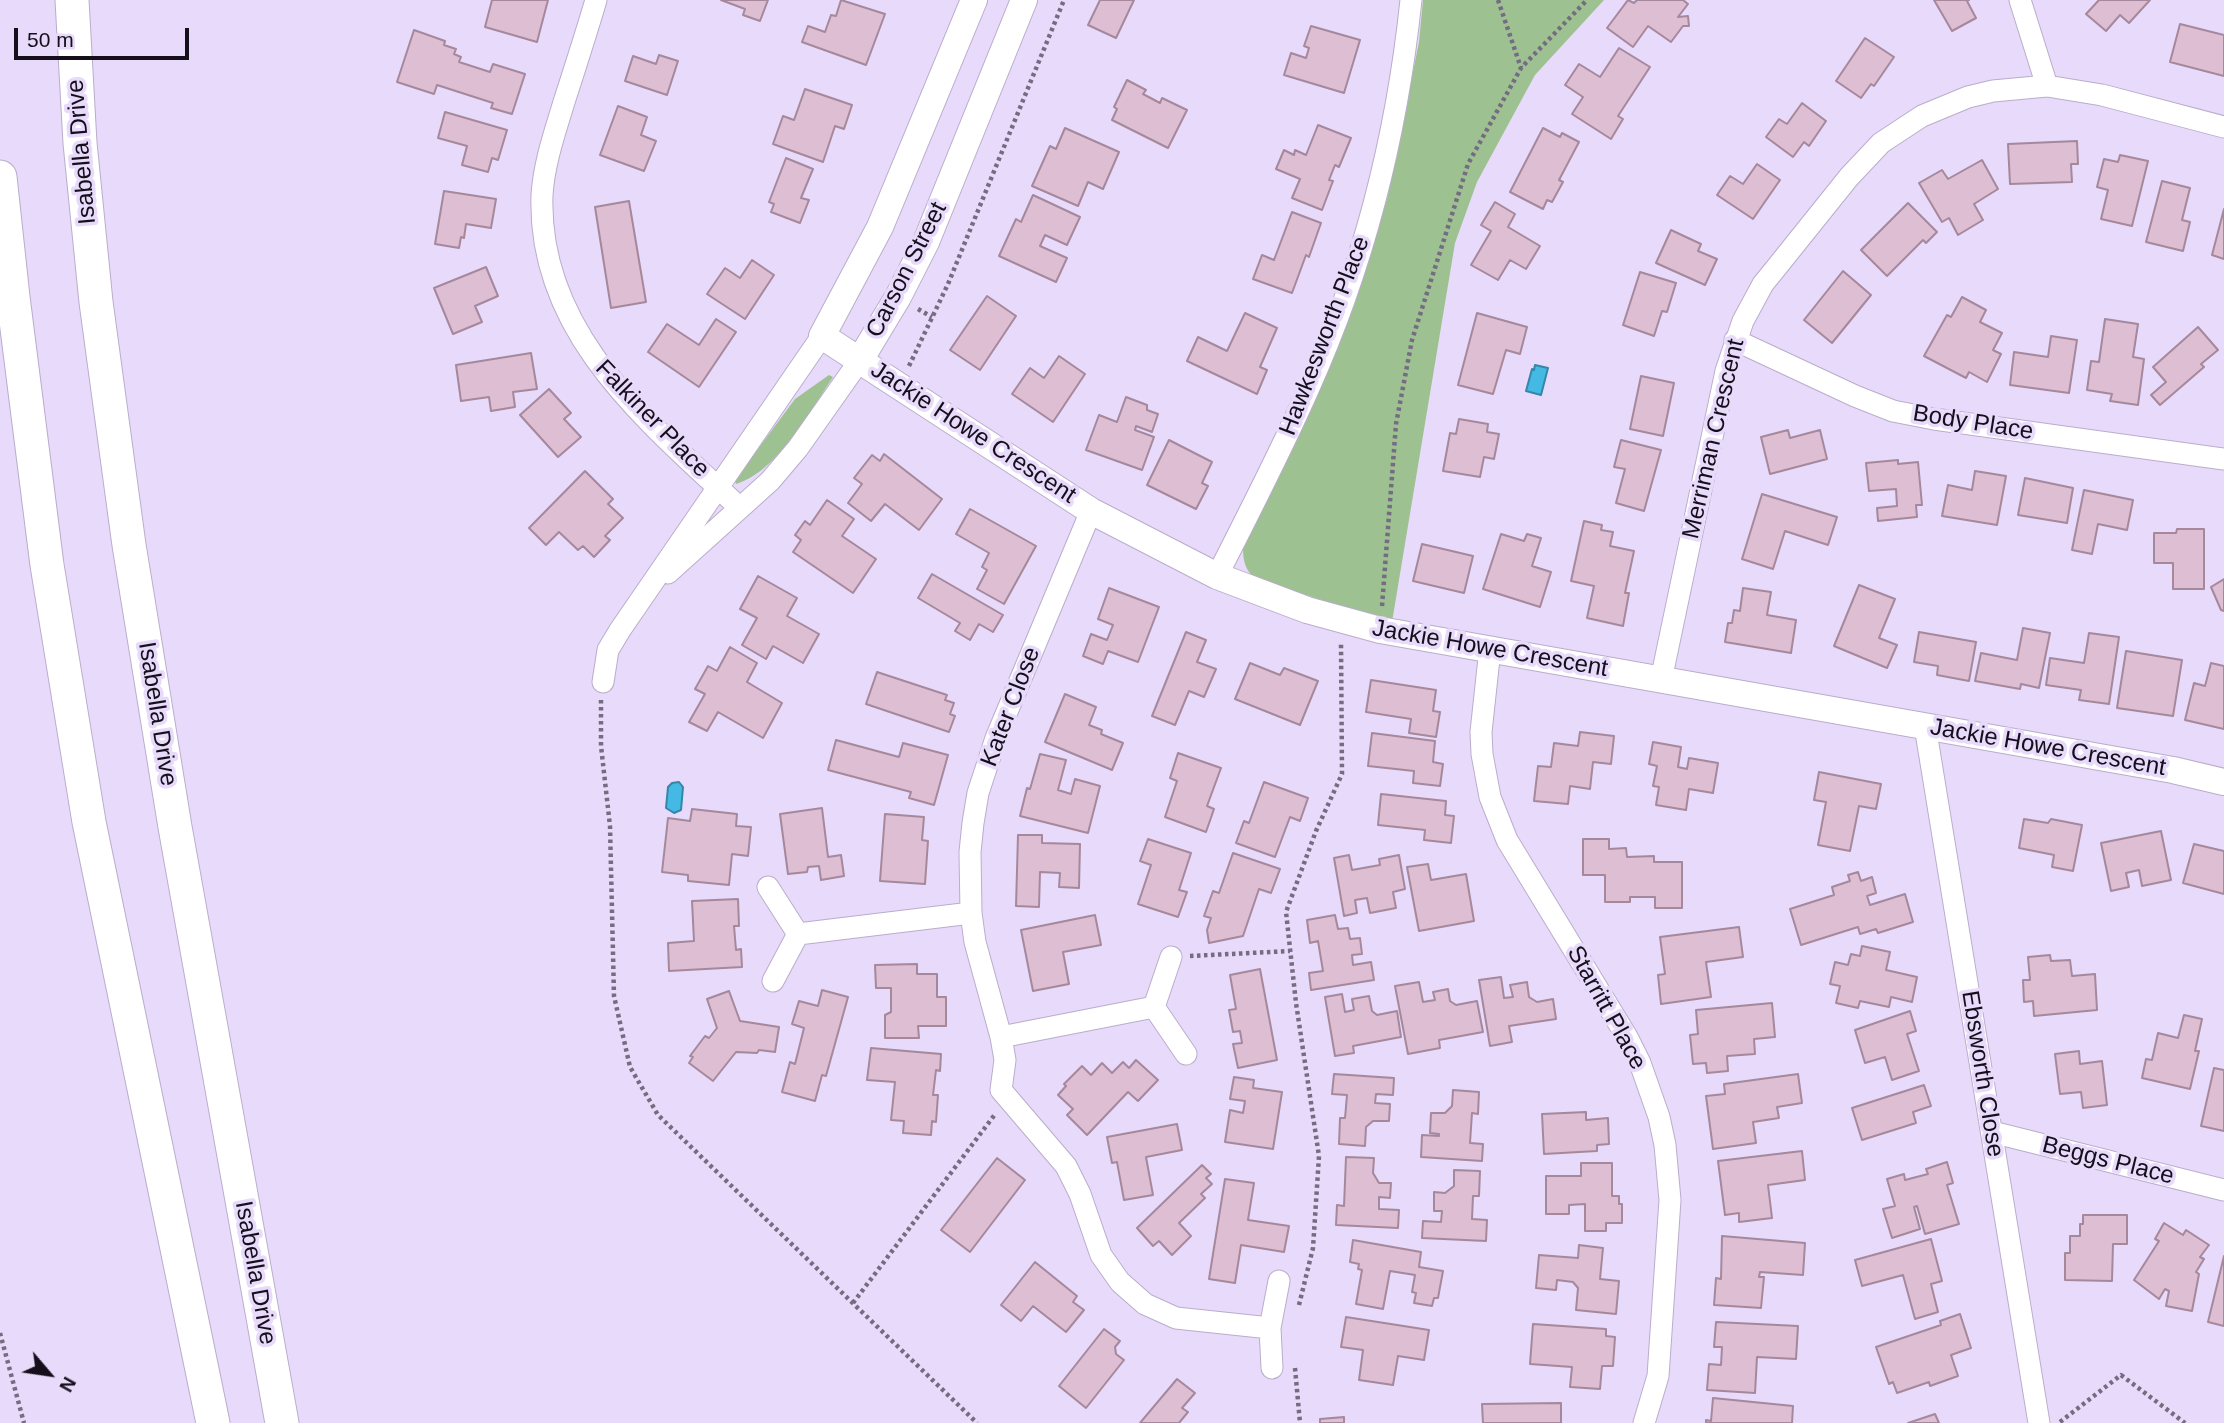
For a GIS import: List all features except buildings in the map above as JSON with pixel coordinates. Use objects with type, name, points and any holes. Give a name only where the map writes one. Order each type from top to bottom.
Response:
[{"type":"main road","name":"Isabella Drive","points":[[72,0],[80,143],[96,302],[129,545],[178,840],[282,1423]]},
{"type":"main road","points":[[0,177],[47,565],[89,822],[212,1423]]},
{"type":"street","name":"Falkiner Place","points":[[596,0],[549,149],[542,194],[545,240],[556,287],[565,310],[590,354],[623,395],[740,508]]},
{"type":"street","name":"Carson Street","points":[[603,682],[608,650],[822,336],[880,227],[974,0]]},
{"type":"street","name":"Carson Street","points":[[645,593],[770,481],[798,448],[860,359],[898,297],[926,242],[1024,0]]},
{"type":"street","name":"Hawkesworth Place","points":[[1217,576],[1309,388],[1351,282],[1393,128],[1405,59],[1411,0]]},
{"type":"street","points":[[2020,0],[2047,86]]},
{"type":"street","name":"Merriman Crescent","points":[[1661,680],[1735,340],[1750,309],[1776,268],[1849,177],[1881,143],[1922,116],[1968,97],[1993,91],[2047,86],[2102,95],[2224,127]]},
{"type":"street","name":"Jackie Howe Crescent","points":[[822,336],[1091,510],[1217,576],[1307,610],[1380,630],[2173,770],[2224,782]]},
{"type":"street","name":"Body Place","points":[[1735,340],[1855,396],[1894,411],[1934,419],[2224,459]]},
{"type":"street","name":"Kater Close","points":[[1008,1097],[1001,1090],[1004,1060],[1001,1037],[975,942],[971,913],[970,852],[978,793],[996,738],[1091,510]]},
{"type":"street","name":"Starritt Place","points":[[1490,649],[1481,732],[1490,797],[1507,841],[1628,1037],[1659,1118],[1665,1145],[1670,1200],[1658,1376],[1644,1423]]},
{"type":"street","name":"Ebsworth Close","points":[[1925,726],[2039,1423]]},
{"type":"street","points":[[768,887],[798,934]]},
{"type":"street","points":[[798,934],[971,913]]},
{"type":"street","points":[[774,981],[798,934]]},
{"type":"street","points":[[1154,1007],[1171,957]]},
{"type":"street","points":[[1001,1037],[1154,1007]]},
{"type":"street","points":[[1154,1007],[1186,1054]]},
{"type":"street","points":[[1008,1097],[1066,1166],[1080,1194],[1101,1255],[1120,1282],[1146,1304],[1176,1318],[1270,1328]]},
{"type":"street","name":"Beggs Place","points":[[1992,1132],[2224,1190]]},
{"type":"street","points":[[1272,1368],[1270,1328],[1279,1281]]},
{"type":"path","points":[[906,372],[948,284],[1064,0]]},
{"type":"path","points":[[1498,0],[1521,68]]},
{"type":"path","points":[[1380,630],[1396,424],[1412,340],[1468,164],[1521,68],[1587,0]]},
{"type":"path","points":[[1297,1315],[1313,1248],[1320,1156],[1296,1003],[1286,912],[1316,831],[1342,774],[1340,619]]},
{"type":"path","points":[[603,682],[601,746],[610,827],[614,996],[630,1067],[658,1115],[977,1423]]},
{"type":"path","points":[[1171,957],[1290,951]]},
{"type":"path","points":[[853,1303],[1008,1097]]},
{"type":"path","points":[[0,1334],[24,1423]]},
{"type":"path","points":[[1294,1359],[1300,1423]]},
{"type":"path","points":[[2059,1423],[2121,1375],[2185,1423]]},
{"type":"green space","points":[[1423,0],[1604,0],[1535,75],[1477,182],[1455,243],[1392,622],[1255,579],[1245,564],[1243,547],[1311,410],[1354,306],[1387,199],[1419,42]]},
{"type":"green space","points":[[829,375],[833,377],[791,439],[765,467],[751,478],[736,484],[735,480],[795,399]]},
{"type":"water","points":[[1535,365],[1548,368],[1541,395],[1526,391]]},
{"type":"water","points":[[679,782],[683,787],[681,810],[674,813],[666,808],[668,787]]}]
